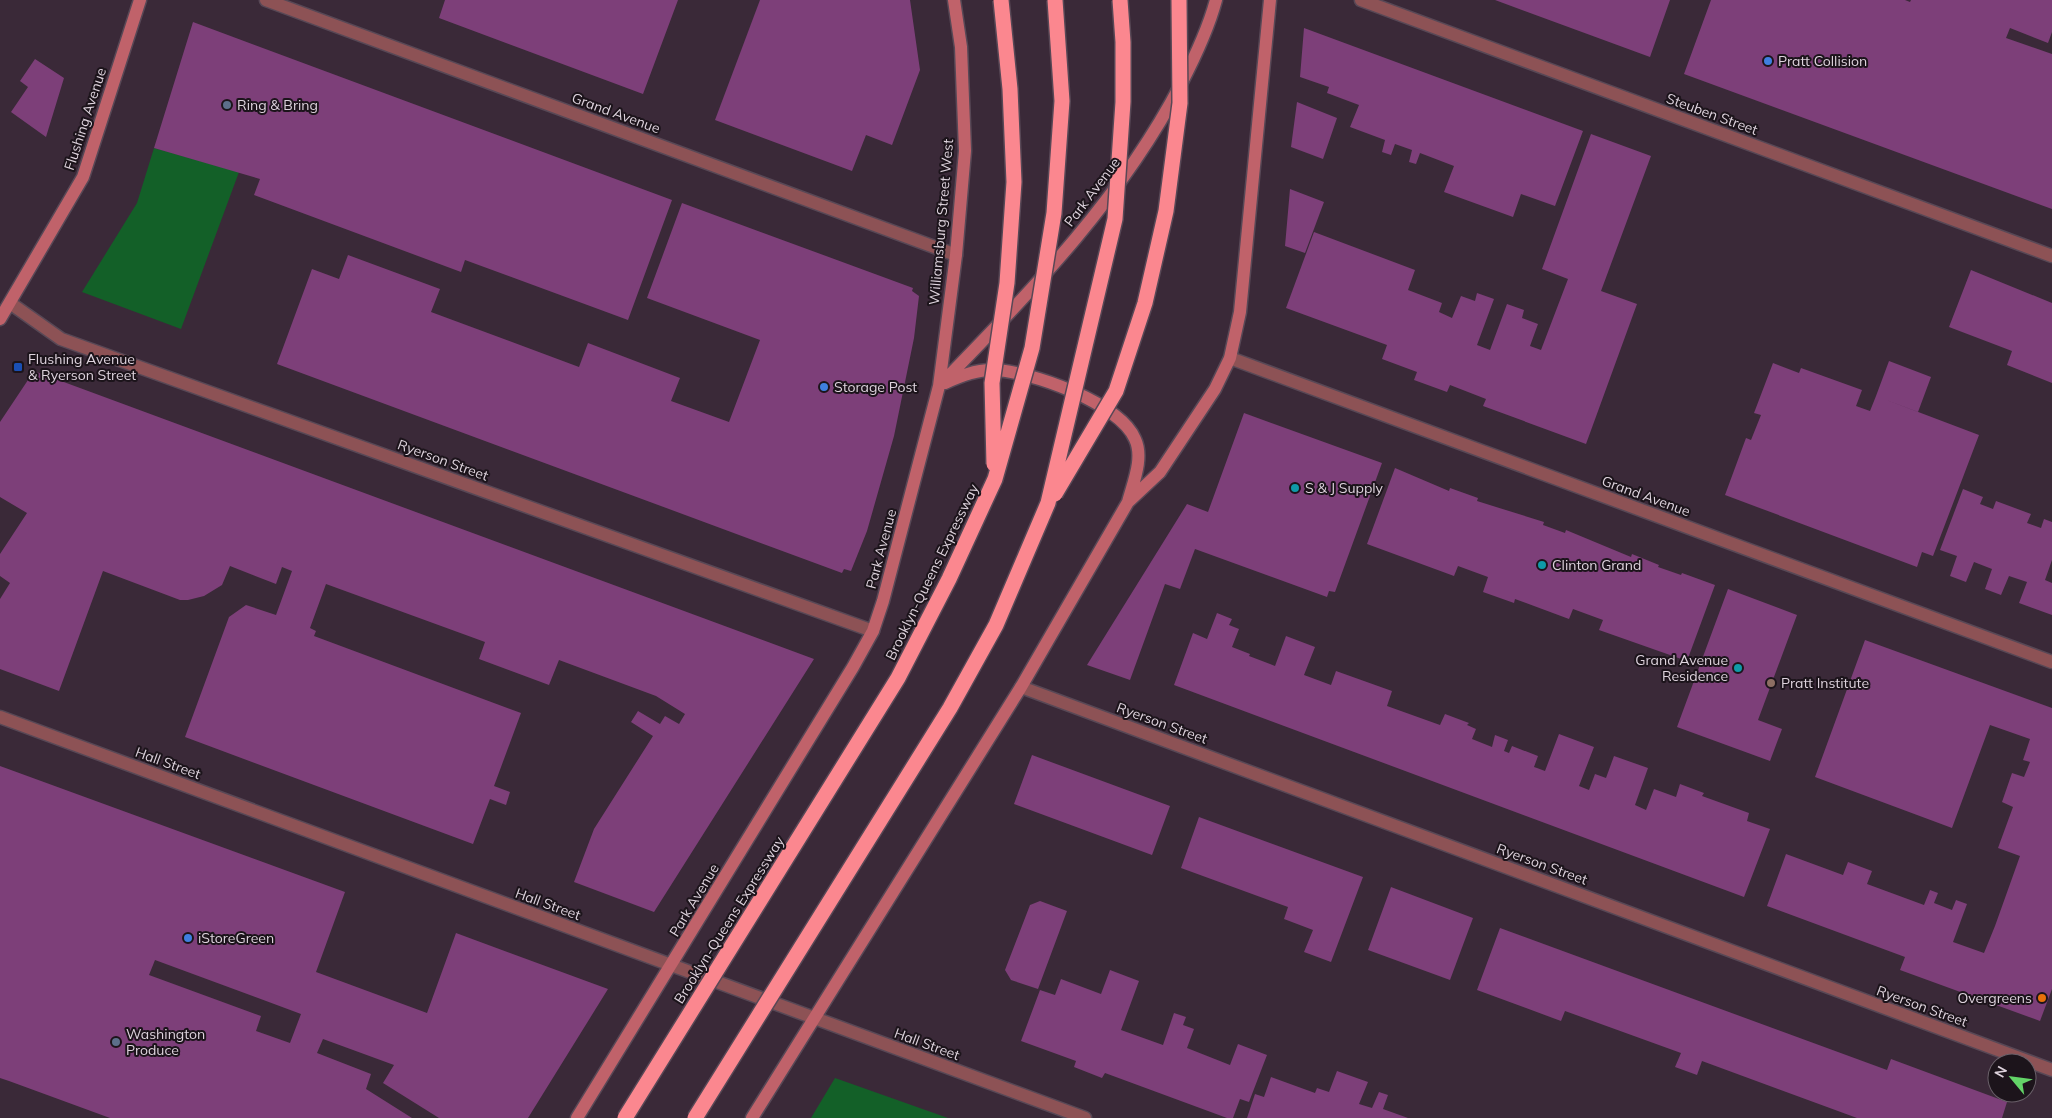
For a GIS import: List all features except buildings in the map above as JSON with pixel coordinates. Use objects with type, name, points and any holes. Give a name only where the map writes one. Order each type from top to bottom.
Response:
[{"type":"highway","points":[[995,479],[992,383],[1007,283],[1014,182],[1010,89],[1001,0]]},
{"type":"highway","name":"Brooklyn-Queens Expressway","points":[[625,1118],[898,678],[950,579],[995,479],[1032,348],[1054,212],[1062,101],[1055,0]]},
{"type":"highway","points":[[1048,503],[1115,219],[1123,102],[1123,42],[1120,0]]},
{"type":"highway","points":[[695,1118],[950,708],[996,625],[1048,503],[1116,391],[1145,303],[1166,211],[1180,103],[1179,0]]},
{"type":"main road","name":"Flushing Avenue","points":[[0,319],[83,177],[140,0]]},
{"type":"main road","name":"Williamsburg Street West","points":[[939,386],[956,255],[965,151],[961,47],[954,0]]},
{"type":"main road","name":"Park Avenue","points":[[577,1118],[672,966],[873,631],[883,601],[939,386],[1028,294],[1107,200],[1155,130],[1172,101],[1200,46],[1216,0]]},
{"type":"main road","points":[[1128,502],[1160,472],[1215,390],[1230,358],[1240,312],[1270,0]]},
{"type":"main road","points":[[752,1118],[1022,687],[1128,502],[1136,469],[1138,448],[1131,432],[1102,407],[1080,394],[1049,382],[1005,371],[972,372],[939,386]]},
{"type":"street","name":"Grand Avenue","points":[[266,0],[956,255]]},
{"type":"street","name":"Steuben Street","points":[[1361,0],[2052,256]]},
{"type":"street","name":"Ryerson Street","points":[[10,303],[62,338],[873,631]]},
{"type":"street","name":"Grand Avenue","points":[[1230,358],[2052,662]]},
{"type":"street","name":"Ryerson Street","points":[[1022,687],[2052,1070]]},
{"type":"street","name":"Hall Street","points":[[0,717],[1085,1118]]},
{"type":"green space","points":[[154,148],[239,172],[181,329],[82,292],[137,203]]},
{"type":"green space","points":[[835,1078],[948,1118],[811,1118]]},
{"type":"place","name":"Pratt Collision","points":[[1768,61]]},
{"type":"place","name":"Ring & Bring","points":[[227,105]]},
{"type":"place","name":"Flushing Avenue & Ryerson Street","points":[[18,367]]},
{"type":"place","name":"Storage Post","points":[[824,387]]},
{"type":"place","name":"S & J Supply","points":[[1295,488]]},
{"type":"place","name":"Clinton Grand","points":[[1542,565]]},
{"type":"place","name":"Grand Avenue Residence","points":[[1738,668]]},
{"type":"place","name":"Pratt Institute","points":[[1771,683]]},
{"type":"place","name":"iStoreGreen","points":[[188,938]]},
{"type":"place","name":"Overgreens","points":[[2042,998]]},
{"type":"place","name":"Washington Produce","points":[[116,1042]]}]
